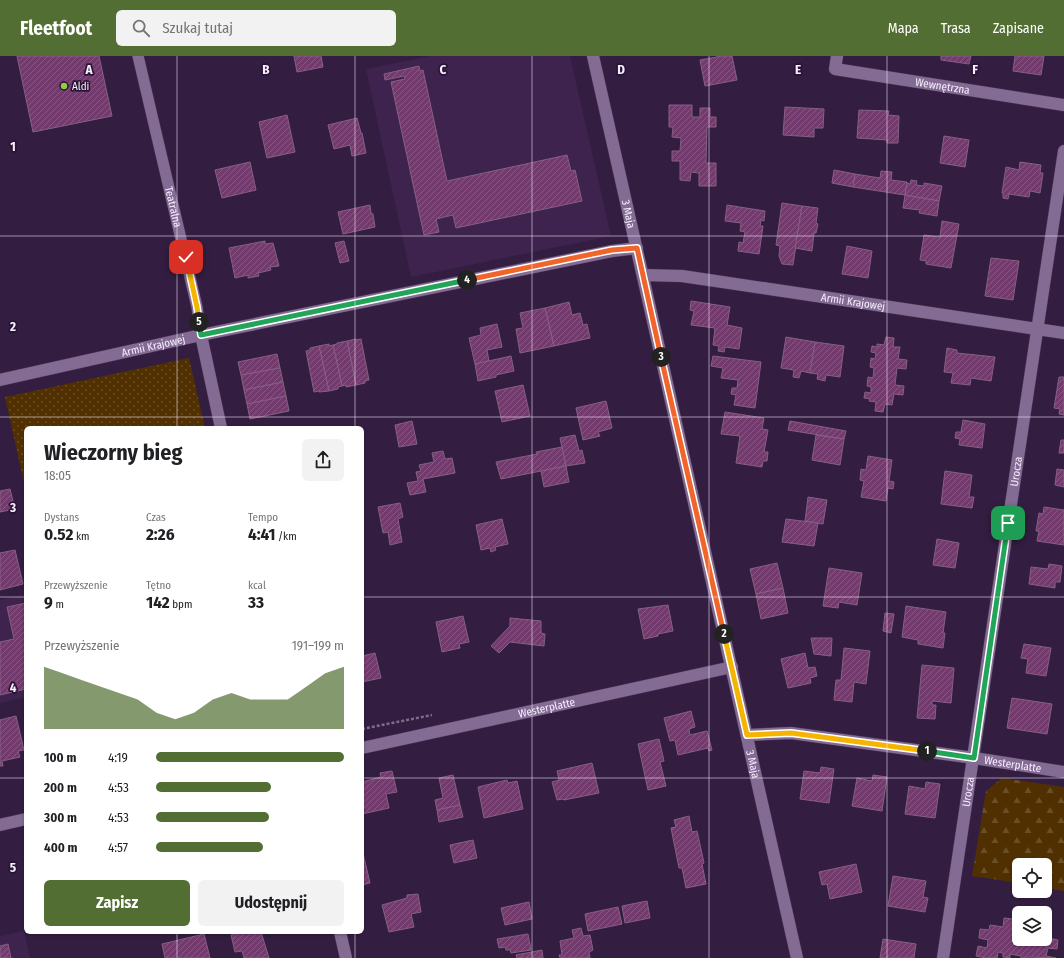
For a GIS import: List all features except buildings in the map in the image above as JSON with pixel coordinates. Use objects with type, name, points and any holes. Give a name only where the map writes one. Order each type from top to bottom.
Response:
[{"type":"street","name":"3 Maja","points":[[594,56],[642,275],[797,958]]},
{"type":"street","name":"Wewnętrzna","points":[[837,56],[835,69],[1064,105]]},
{"type":"street","name":"Urocza","points":[[943,958],[1064,151]]},
{"type":"street","name":"Armii Krajowej","points":[[0,380],[201,335],[612,250],[637,248]]},
{"type":"street","name":"Armii Krajowej","points":[[642,275],[682,276],[1064,333]]},
{"type":"street","name":"Teatralna","points":[[201,335],[222,426]]},
{"type":"street","name":"Westerplatte","points":[[364,748],[732,668]]},
{"type":"street","name":"Westerplatte","points":[[747,735],[791,733],[1064,772]]},
{"type":"street","points":[[0,825],[24,819]]},
{"type":"street","points":[[340,934],[346,958]]},
{"type":"lane","name":"Teatralna","points":[[138,56],[197,307],[201,335]]},
{"type":"shaded area","points":[[430,56],[570,56],[611,236],[411,277],[366,69]]},
{"type":"shaded area","points":[[24,594],[24,697],[0,703],[0,600]]},
{"type":"shaded area","points":[[24,931],[30,958],[0,958],[0,936]]},
{"type":"green space","points":[[189,358],[205,426],[24,426],[24,483],[5,397]]},
{"type":"green space","points":[[1002,778],[1064,787],[1064,891],[1052,889],[1052,858],[1012,858],[1012,882],[972,876],[986,791]]},
{"type":"place","name":"Aldi","points":[[64,86]]},
{"type":"route","points":[[186,257],[197,307],[201,335],[612,250],[637,248],[747,735],[791,733],[974,758],[1008,523]]}]
